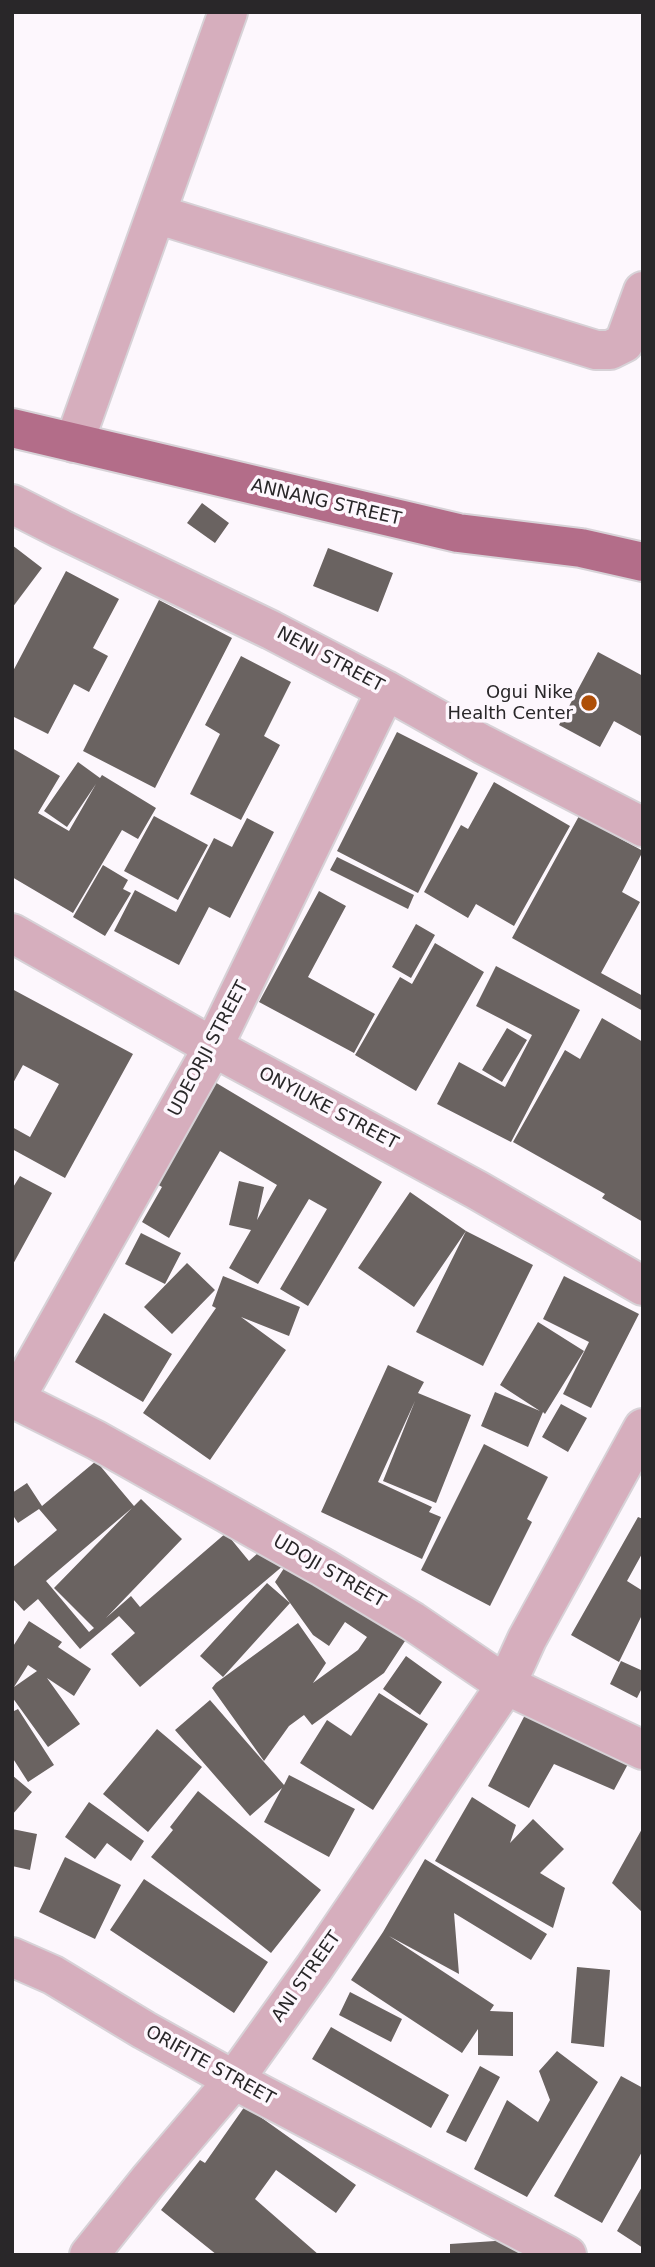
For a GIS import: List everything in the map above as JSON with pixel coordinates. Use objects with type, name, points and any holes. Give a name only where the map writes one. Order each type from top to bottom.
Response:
[{"type":"main road","name":"ANNANG STREET","points":[[12,428],[458,533],[581,548],[643,562]]},
{"type":"street","points":[[74,443],[228,12]]},
{"type":"street","points":[[156,214],[596,350],[610,350],[624,343],[643,291]]},
{"type":"street","name":"NENI STREET","points":[[12,504],[271,630],[643,827]]},
{"type":"street","name":"UDEORJI STREET","points":[[13,1398],[213,1047],[386,690]]},
{"type":"street","name":"ONYIUKE STREET","points":[[12,933],[213,1047],[477,1190],[643,1286]]},
{"type":"street","name":"UDOJI STREET","points":[[13,1398],[108,1446],[324,1568],[412,1620],[506,1685],[643,1750]]},
{"type":"street","name":"ANI STREET","points":[[89,2255],[234,2080],[314,1968],[506,1685],[527,1639],[643,1428]]},
{"type":"street","name":"ORIFITE STREET","points":[[12,1956],[53,1975],[234,2080],[567,2255]]},
{"type":"building","points":[[202,503],[229,523],[215,543],[187,523]]},
{"type":"building","points":[[12,545],[42,568],[12,608]]},
{"type":"building","points":[[328,548],[393,573],[378,612],[313,586]]},
{"type":"building","points":[[66,571],[119,599],[93,648],[108,656],[89,692],[74,684],[48,734],[12,716],[12,673]]},
{"type":"building","points":[[159,600],[232,638],[155,788],[83,751]]},
{"type":"building","points":[[598,652],[643,676],[643,737],[614,721],[600,747],[559,725]]},
{"type":"building","points":[[241,656],[291,682],[264,736],[280,745],[241,820],[190,794],[220,734],[205,725]]},
{"type":"building","points":[[397,732],[478,773],[418,893],[337,851]]},
{"type":"building","points":[[12,748],[60,776],[38,813],[69,831],[96,784],[67,827],[44,811],[78,762],[100,778],[102,775],[156,808],[138,839],[122,830],[73,913],[12,877]]},
{"type":"building","points":[[494,782],[570,826],[514,926],[476,904],[468,918],[424,892],[461,825],[468,829]]},
{"type":"building","points":[[154,816],[208,845],[178,900],[124,871]]},
{"type":"building","points":[[579,816],[643,851],[622,892],[640,902],[601,973],[643,996],[643,1011],[512,938]]},
{"type":"building","points":[[247,818],[274,832],[230,918],[209,907],[179,965],[114,931],[135,890],[176,912],[214,838],[232,847]]},
{"type":"building","points":[[337,857],[414,895],[408,909],[330,870]]},
{"type":"building","points":[[103,865],[128,880],[123,889],[131,893],[105,936],[73,917]]},
{"type":"building","points":[[319,891],[346,906],[308,977],[375,1014],[354,1053],[259,1002]]},
{"type":"building","points":[[416,924],[435,935],[411,978],[392,967]]},
{"type":"building","points":[[435,943],[484,972],[416,1091],[355,1055],[400,977],[412,984]]},
{"type":"building","points":[[496,966],[580,1010],[511,1142],[437,1104],[459,1062],[505,1087],[532,1035],[476,1006]]},
{"type":"building","points":[[12,989],[133,1054],[65,1178],[12,1149],[12,1127],[30,1137],[59,1084],[23,1065],[12,1085]]},
{"type":"building","points":[[602,1018],[643,1042],[643,1222],[602,1198],[605,1194],[513,1142],[565,1050],[580,1059]]},
{"type":"building","points":[[507,1028],[527,1040],[502,1082],[482,1070]]},
{"type":"building","points":[[208,1078],[382,1182],[308,1306],[280,1289],[327,1209],[309,1199],[258,1284],[229,1268],[251,1230],[229,1225],[239,1181],[264,1187],[257,1220],[277,1185],[220,1151],[169,1238],[142,1222],[162,1187],[148,1179]]},
{"type":"building","points":[[20,1176],[52,1193],[12,1266],[12,1189]]},
{"type":"building","points":[[410,1192],[466,1231],[414,1307],[358,1268]]},
{"type":"building","points":[[466,1231],[533,1265],[483,1366],[416,1332]]},
{"type":"building","points":[[141,1233],[181,1253],[165,1284],[125,1264]]},
{"type":"building","points":[[187,1263],[215,1290],[172,1334],[144,1307]]},
{"type":"building","points":[[223,1276],[300,1307],[289,1336],[241,1317],[286,1350],[210,1460],[143,1413],[216,1308],[212,1306]]},
{"type":"building","points":[[564,1276],[639,1314],[591,1408],[563,1394],[589,1342],[543,1319]]},
{"type":"building","points":[[104,1313],[172,1354],[143,1402],[75,1362]]},
{"type":"building","points":[[538,1322],[584,1351],[545,1414],[543,1412],[528,1447],[481,1426],[495,1392],[540,1411],[500,1385]]},
{"type":"building","points":[[388,1365],[424,1382],[418,1393],[471,1415],[436,1503],[383,1481],[415,1401],[378,1482],[432,1507],[429,1512],[441,1517],[422,1559],[321,1512]]},
{"type":"building","points":[[561,1404],[587,1418],[568,1452],[542,1437]]},
{"type":"building","points":[[484,1444],[548,1477],[527,1519],[532,1522],[490,1606],[421,1570]]},
{"type":"building","points":[[96,1461],[134,1506],[141,1499],[182,1539],[106,1618],[131,1596],[140,1607],[226,1533],[249,1561],[267,1545],[284,1565],[140,1687],[111,1654],[135,1633],[119,1616],[80,1649],[38,1599],[24,1611],[12,1598],[12,1568],[57,1530],[39,1509],[18,1523],[12,1514],[12,1493],[27,1483],[42,1506]],"holes":[[[132,1508],[54,1588],[94,1628],[89,1632],[46,1581]]]},
{"type":"building","points":[[638,1517],[643,1519],[643,1552],[627,1581],[643,1591],[643,1613],[619,1662],[571,1635]]},
{"type":"building","points":[[290,1559],[407,1638],[384,1673],[312,1725],[304,1715],[289,1726],[264,1761],[212,1688],[216,1683],[298,1623],[326,1663],[313,1683],[358,1650],[367,1637],[345,1622],[329,1646],[313,1635],[275,1582]]},
{"type":"building","points":[[267,1583],[290,1603],[223,1677],[200,1656]]},
{"type":"building","points":[[29,1621],[62,1642],[58,1647],[91,1669],[74,1696],[47,1678],[80,1724],[48,1747],[12,1697],[12,1648]],"holes":[[[28,1665],[37,1671],[14,1687]]]},
{"type":"building","points":[[406,1656],[442,1682],[420,1715],[383,1689]]},
{"type":"building","points":[[621,1661],[643,1671],[643,1686],[637,1698],[610,1684]]},
{"type":"building","points":[[379,1693],[428,1724],[373,1810],[300,1763],[327,1720],[351,1736]]},
{"type":"building","points":[[210,1700],[284,1785],[289,1775],[355,1809],[329,1857],[264,1822],[282,1788],[250,1816],[175,1730]]},
{"type":"building","points":[[18,1709],[54,1765],[28,1782],[12,1757],[12,1712]]},
{"type":"building","points":[[526,1713],[628,1764],[614,1790],[554,1764],[529,1808],[488,1786]]},
{"type":"building","points":[[157,1729],[202,1767],[148,1832],[103,1794]]},
{"type":"building","points":[[12,1775],[32,1792],[12,1815]]},
{"type":"building","points":[[198,1791],[321,1890],[271,1953],[151,1857],[173,1830],[170,1827]]},
{"type":"building","points":[[472,1797],[516,1825],[510,1843],[533,1819],[564,1849],[540,1873],[565,1888],[553,1928],[435,1861]]},
{"type":"building","points":[[89,1802],[144,1841],[131,1861],[107,1843],[95,1859],[65,1837]]},
{"type":"building","points":[[643,1827],[643,1913],[612,1883]]},
{"type":"building","points":[[12,1829],[37,1834],[30,1870],[12,1866]]},
{"type":"building","points":[[65,1857],[121,1885],[95,1939],[39,1912]]},
{"type":"building","points":[[425,1859],[547,1934],[531,1960],[454,1913],[459,1974],[389,1936],[494,2005],[490,2011],[513,2012],[513,2056],[478,2055],[478,2029],[462,2053],[351,1980],[383,1932]]},
{"type":"building","points":[[144,1879],[268,1962],[234,2013],[110,1930]]},
{"type":"building","points":[[577,1967],[610,1970],[604,2047],[571,2043]]},
{"type":"building","points":[[350,1992],[402,2019],[391,2042],[339,2015]]},
{"type":"building","points":[[331,2027],[449,2095],[431,2128],[312,2059]]},
{"type":"building","points":[[557,2051],[598,2082],[527,2197],[474,2169],[507,2100],[538,2122],[550,2100],[539,2071]]},
{"type":"building","points":[[480,2066],[500,2077],[466,2142],[446,2132]]},
{"type":"building","points":[[621,2076],[643,2088],[643,2150],[602,2223],[554,2196]]},
{"type":"building","points":[[245,2106],[356,2185],[336,2213],[276,2170],[255,2199],[319,2255],[217,2255],[161,2210],[200,2160],[205,2163]]},
{"type":"building","points":[[643,2185],[643,2248],[617,2231]]},
{"type":"building","points":[[525,2239],[526,2255],[450,2255],[450,2244]]},
{"type":"place","name":"Ogui Nike Health Center","points":[[589,703]]}]
